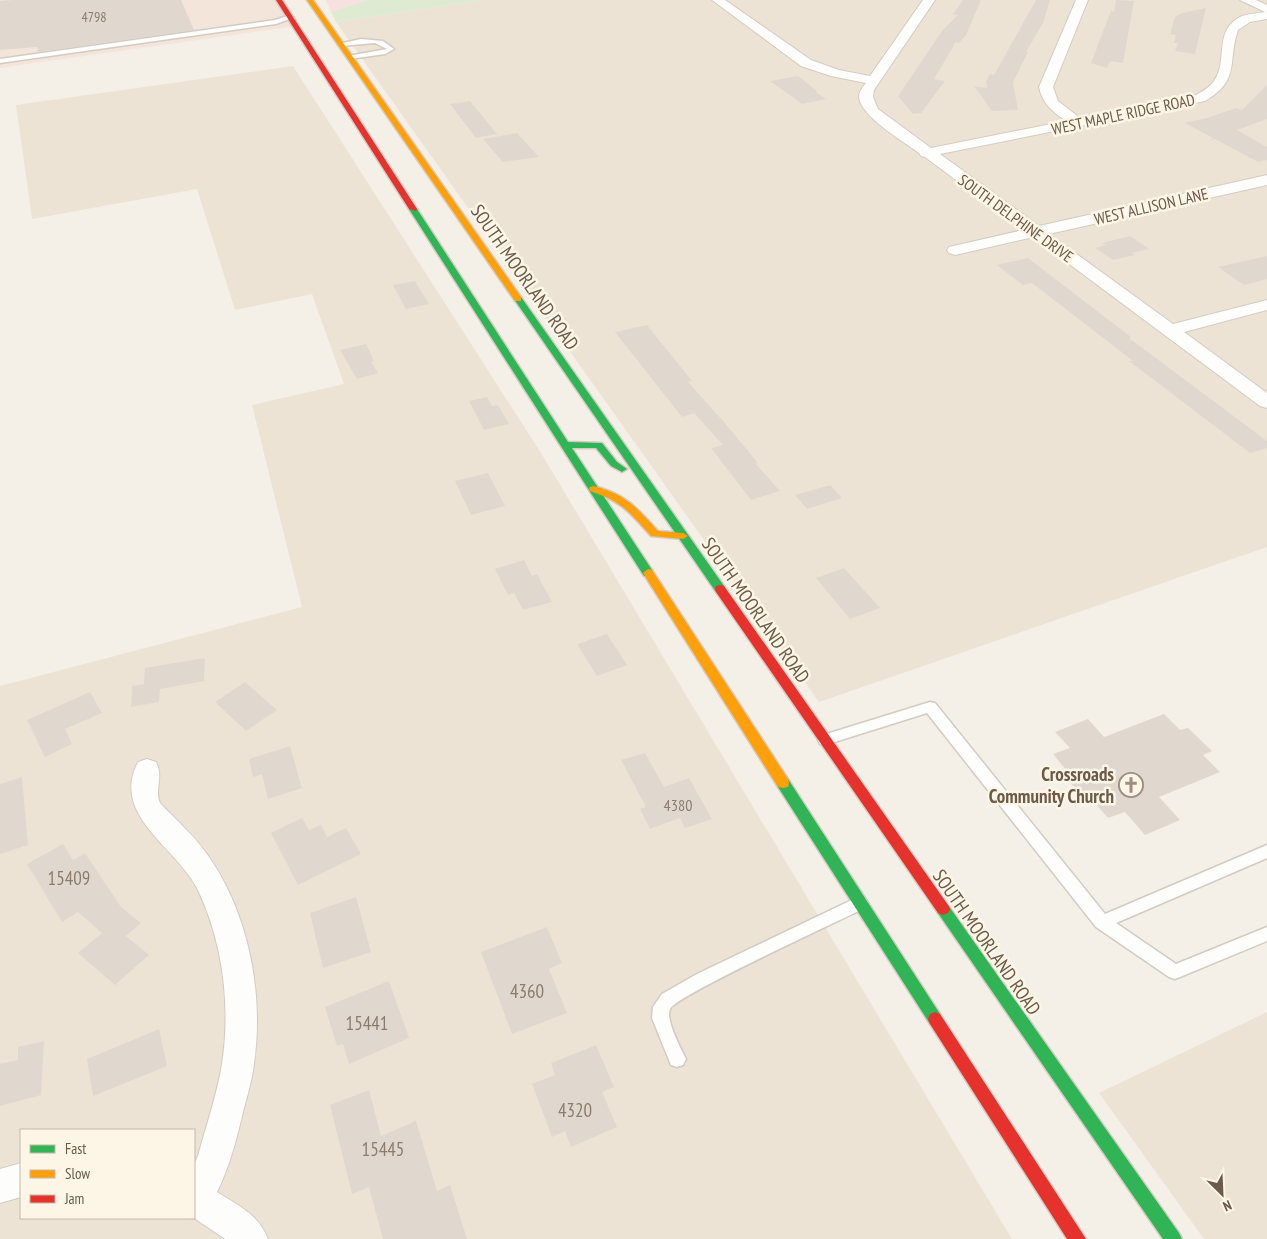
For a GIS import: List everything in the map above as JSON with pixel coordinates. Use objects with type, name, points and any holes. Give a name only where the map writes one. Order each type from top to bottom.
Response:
[{"type":"main road","points":[[279,0],[386,150],[566,445],[1077,1239]]},
{"type":"main road","name":"SOUTH MOORLAND ROAD","points":[[310,0],[1173,1239]]},
{"type":"main road","points":[[386,150],[412,146]]},
{"type":"main road","points":[[566,445],[599,445],[614,464],[652,490]]},
{"type":"main road","points":[[594,489],[618,497],[629,505],[653,534],[662,537],[684,536]]},
{"type":"street","points":[[718,0],[806,63],[836,73],[873,80]]},
{"type":"street","name":"SOUTH DELPHINE DRIVE","points":[[929,0],[873,80],[866,97],[872,111],[926,153],[1267,402]]},
{"type":"street","points":[[1079,123],[1056,107],[1046,93],[1046,86],[1082,0]]},
{"type":"street","points":[[1246,0],[1267,9]]},
{"type":"street","name":"WEST MAPLE RIDGE ROAD","points":[[926,153],[1187,102],[1212,93],[1223,80],[1233,28],[1246,19],[1267,15]]},
{"type":"street","name":"WEST ALLISON LANE","points":[[955,250],[1267,180]]},
{"type":"street","points":[[1170,330],[1267,305]]},
{"type":"street","points":[[146,770],[144,798],[149,810],[198,864],[210,885],[228,927],[237,965],[241,1025],[238,1065],[214,1160],[195,1197],[243,1230],[250,1239]]},
{"type":"street","points":[[0,1186],[20,1180]]},
{"type":"lane","points":[[0,60],[276,22],[290,17]]},
{"type":"lane","points":[[341,44],[373,40],[380,41],[391,49],[385,52],[350,56]]},
{"type":"lane","points":[[825,740],[930,707],[1102,922],[1175,972],[1267,934]]},
{"type":"lane","points":[[1102,922],[1267,851]]},
{"type":"lane","points":[[677,1059],[660,1018],[661,1007],[668,999],[860,902]]},
{"type":"shaded area","points":[[0,0],[279,0],[296,26],[0,68]]},
{"type":"shaded area","points":[[326,0],[368,0],[331,12]]},
{"type":"shaded area","points":[[484,0],[1267,0],[1267,547],[819,702],[336,22]]},
{"type":"shaded area","points":[[293,66],[541,453],[1012,1239],[0,1239],[0,686],[302,607],[252,405],[344,384],[312,294],[235,310],[197,189],[32,219],[16,105]]},
{"type":"shaded area","points":[[1267,1012],[1267,1239],[1204,1239],[1099,1093]]},
{"type":"green space","points":[[368,0],[484,0],[336,22],[331,12]]},
{"type":"building","points":[[181,0],[194,30],[38,52],[37,47],[0,50],[0,1]]},
{"type":"building","points":[[963,0],[981,0],[966,35],[959,43],[956,42],[934,79],[945,81],[921,113],[913,114],[898,96],[942,31],[958,15],[953,14]]},
{"type":"building","points":[[1036,0],[1050,0],[1043,23],[1026,52],[1028,52],[1013,82],[1018,110],[992,111],[974,86],[987,88],[986,82],[990,74],[994,75]]},
{"type":"building","points":[[1116,0],[1134,1],[1123,63],[1110,61],[1107,68],[1091,63],[1111,11],[1114,12]]},
{"type":"building","points":[[1206,8],[1195,54],[1175,51],[1178,43],[1174,43],[1176,35],[1170,34],[1175,17],[1182,13]]},
{"type":"building","points":[[798,76],[826,99],[802,104],[770,81]]},
{"type":"building","points":[[1267,85],[1267,119],[1237,130],[1267,147],[1267,160],[1258,162],[1215,139],[1210,141],[1213,138],[1185,123],[1236,108],[1242,110]]},
{"type":"building","points":[[470,101],[497,134],[476,138],[450,104]]},
{"type":"building","points":[[517,133],[539,157],[503,162],[483,139]]},
{"type":"building","points":[[1130,236],[1149,249],[1132,253],[1135,255],[1113,260],[1095,248],[1106,245],[1102,243]]},
{"type":"building","points":[[1267,256],[1267,279],[1244,285],[1218,267]]},
{"type":"building","points":[[1028,258],[1131,337],[1129,338],[1267,441],[1267,448],[1250,453],[1129,361],[1133,361],[1032,283],[1023,285],[997,265]]},
{"type":"building","points":[[415,281],[429,304],[406,309],[393,285]]},
{"type":"building","points":[[647,325],[692,381],[688,382],[724,422],[758,463],[756,464],[780,491],[751,500],[711,448],[723,445],[694,413],[682,417],[615,332]]},
{"type":"building","points":[[366,344],[374,361],[371,362],[378,373],[357,379],[340,350]]},
{"type":"building","points":[[487,397],[492,406],[498,405],[509,424],[484,430],[469,401]]},
{"type":"building","points":[[488,473],[505,506],[471,515],[455,481]]},
{"type":"building","points":[[830,485],[842,498],[807,509],[795,495]]},
{"type":"building","points":[[524,560],[532,576],[537,574],[552,602],[523,610],[514,593],[508,595],[495,569]]},
{"type":"building","points":[[844,568],[880,608],[850,619],[816,578]]},
{"type":"building","points":[[607,634],[627,665],[597,676],[577,644]]},
{"type":"building","points":[[205,658],[204,681],[160,689],[159,702],[131,707],[132,686],[144,684],[145,668]]},
{"type":"building","points":[[245,682],[277,710],[246,731],[215,702]]},
{"type":"building","points":[[90,692],[102,713],[65,729],[72,744],[45,757],[27,720]]},
{"type":"building","name":"Crossroads Community Church","points":[[1164,714],[1180,730],[1188,728],[1212,751],[1203,755],[1220,772],[1159,797],[1180,820],[1145,835],[1125,812],[1108,818],[1093,801],[1088,803],[1062,773],[1067,771],[1053,754],[1070,748],[1055,732],[1088,719],[1104,737]]},
{"type":"building","points":[[290,746],[302,788],[268,799],[262,774],[253,777],[249,759]]},
{"type":"building","points":[[645,753],[664,787],[689,778],[712,819],[685,828],[680,818],[650,829],[640,809],[646,807],[621,760]]},
{"type":"building","points":[[22,777],[28,845],[0,854],[0,784]]},
{"type":"building","points":[[302,818],[309,830],[321,825],[327,837],[346,828],[361,854],[298,885],[271,833]]},
{"type":"building","points":[[63,844],[73,860],[85,853],[121,907],[141,923],[126,936],[149,955],[115,985],[78,953],[102,933],[78,912],[62,922],[27,864]]},
{"type":"building","points":[[356,897],[371,952],[323,968],[310,913]]},
{"type":"building","points":[[547,927],[562,963],[549,969],[567,1013],[512,1034],[481,952]]},
{"type":"building","points":[[389,981],[409,1038],[349,1064],[343,1044],[337,1046],[325,1007]]},
{"type":"building","points":[[159,1029],[167,1066],[93,1096],[87,1059]]},
{"type":"building","points":[[44,1041],[41,1095],[0,1106],[0,1064],[18,1060],[18,1047]]},
{"type":"building","points":[[596,1045],[614,1087],[602,1092],[617,1127],[571,1147],[565,1131],[552,1137],[532,1084],[555,1075],[551,1063]]},
{"type":"building","points":[[369,1090],[381,1136],[416,1121],[437,1191],[450,1185],[467,1239],[383,1239],[369,1187],[352,1194],[330,1105]]},
{"type":"traffic: fast","points":[[413,209],[648,573]]},
{"type":"traffic: fast","points":[[518,299],[720,589]]},
{"type":"traffic: fast","points":[[565,445],[599,445],[614,464],[622,469]]},
{"type":"traffic: fast","points":[[783,783],[935,1019]]},
{"type":"traffic: fast","points":[[943,909],[1173,1239]]},
{"type":"traffic: slow","points":[[310,0],[518,299]]},
{"type":"traffic: slow","points":[[594,489],[613,495],[626,503],[655,534],[683,536]]},
{"type":"traffic: slow","points":[[648,573],[783,783]]},
{"type":"traffic: jam","points":[[279,0],[413,209]]},
{"type":"traffic: jam","points":[[720,589],[943,909]]},
{"type":"traffic: jam","points":[[935,1019],[1077,1239]]},
{"type":"place","name":"Crossroads Community Church","points":[[1131,785]]}]
